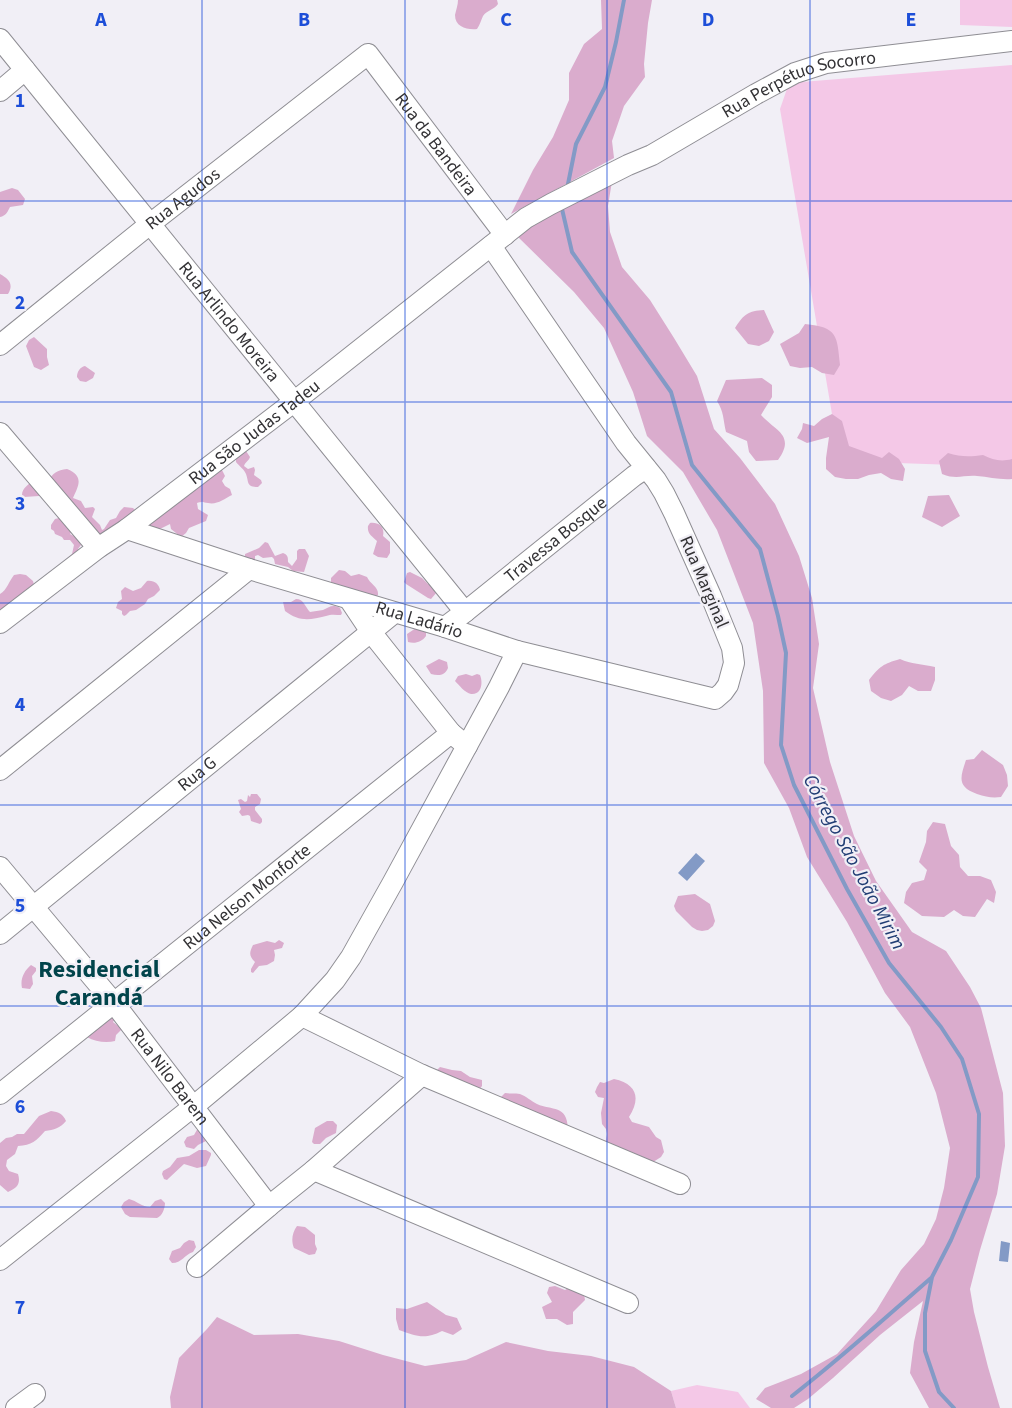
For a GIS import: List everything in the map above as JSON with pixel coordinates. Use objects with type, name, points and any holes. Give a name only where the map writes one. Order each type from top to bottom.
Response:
[{"type":"street","name":"Rua Arlindo Moreira","points":[[0,39],[465,612]]},
{"type":"street","name":"Rua Perpétuo Socorro","points":[[551,204],[651,155],[795,73],[826,63],[1012,41]]},
{"type":"street","name":"Rua Agudos","points":[[0,345],[150,224],[368,54]]},
{"type":"street","name":"Rua da Bandeira","points":[[368,54],[498,241],[626,443],[646,468]]},
{"type":"street","points":[[0,91],[25,70]]},
{"type":"street","name":"Rua São Judas Tadeu","points":[[0,623],[295,401],[526,218],[551,204]]},
{"type":"street","points":[[0,433],[98,549]]},
{"type":"street","name":"Travessa Bosque","points":[[465,612],[646,468]]},
{"type":"street","name":"Rua Marginal","points":[[646,468],[664,493],[674,513],[732,648],[734,663],[728,685],[715,699]]},
{"type":"street","name":"Rua Ladário","points":[[127,529],[517,651],[715,699]]},
{"type":"street","points":[[0,770],[249,569]]},
{"type":"street","points":[[350,599],[372,632],[451,733],[467,746]]},
{"type":"street","points":[[445,627],[465,612]]},
{"type":"street","name":"Rua G","points":[[0,934],[394,613]]},
{"type":"street","points":[[0,1260],[194,1106],[302,1016],[335,980],[351,957],[517,651]]},
{"type":"street","name":"Rua Nelson Monforte","points":[[0,1094],[451,733]]},
{"type":"street","name":"Rua Nilo Barem","points":[[0,867],[114,1003],[269,1206]]},
{"type":"street","points":[[302,1016],[422,1075],[680,1184]]},
{"type":"street","points":[[197,1267],[314,1170],[422,1075]]},
{"type":"street","points":[[314,1170],[628,1303]]},
{"type":"street","points":[[16,1408],[34,1394]]},
{"type":"shaded area","points":[[458,0],[497,0],[498,4],[483,16],[477,29],[469,29],[457,22],[455,15]]},
{"type":"shaded area","points":[[601,0],[652,0],[644,64],[645,77],[624,106],[612,141],[614,158],[511,214],[553,137],[569,100],[569,73],[584,44],[602,29]]},
{"type":"shaded area","points":[[960,0],[1012,0],[1012,27],[960,25]]},
{"type":"shaded area","points":[[1012,65],[1012,467],[840,461],[780,109],[789,83]]},
{"type":"shaded area","points":[[612,181],[608,206],[610,232],[622,267],[650,300],[674,338],[697,376],[714,429],[740,458],[775,504],[799,556],[812,598],[819,644],[813,688],[830,762],[854,836],[876,881],[912,932],[946,951],[981,1008],[1003,1093],[1005,1146],[997,1194],[970,1289],[1000,1408],[929,1408],[910,1373],[923,1301],[880,1335],[808,1399],[794,1408],[771,1408],[756,1399],[765,1388],[801,1374],[837,1354],[876,1311],[901,1270],[924,1244],[936,1219],[944,1188],[950,1148],[936,1093],[910,1027],[885,993],[847,922],[807,857],[789,808],[764,763],[763,691],[753,623],[717,530],[683,472],[647,436],[633,392],[604,328],[574,292],[516,235]]},
{"type":"shaded area","points":[[12,188],[18,190],[25,199],[23,205],[10,207],[0,217],[0,192]]},
{"type":"shaded area","points":[[0,274],[10,282],[11,287],[8,294],[0,294]]},
{"type":"shaded area","points":[[764,310],[774,332],[769,341],[759,346],[748,344],[735,328],[747,314]]},
{"type":"shaded area","points":[[805,324],[824,328],[834,335],[840,365],[834,375],[822,373],[812,367],[790,366],[780,344],[799,333]]},
{"type":"shaded area","points":[[34,337],[47,349],[49,365],[41,370],[34,367],[26,346]]},
{"type":"shaded area","points":[[85,366],[95,373],[93,378],[86,382],[80,381],[77,377],[79,370]]},
{"type":"shaded area","points":[[762,378],[772,385],[772,397],[761,415],[782,434],[784,439],[783,452],[778,460],[756,461],[749,452],[747,441],[726,432],[717,401],[726,380]]},
{"type":"shaded area","points":[[832,414],[842,421],[849,446],[882,458],[889,452],[899,459],[905,469],[903,481],[891,479],[881,473],[858,479],[846,479],[835,477],[826,469],[829,437],[807,443],[797,438],[803,423],[814,426]]},
{"type":"shaded area","points":[[246,451],[250,457],[244,466],[248,469],[254,467],[254,475],[262,483],[258,487],[250,485],[245,472],[236,462],[236,457]]},
{"type":"shaded area","points":[[948,453],[965,456],[983,455],[1001,460],[1012,459],[1012,479],[956,477],[942,474],[939,461]]},
{"type":"shaded area","points":[[217,468],[222,470],[225,476],[222,481],[230,489],[232,495],[214,503],[197,503],[198,509],[208,515],[206,521],[189,528],[181,537],[171,529],[170,524],[153,531],[148,526],[149,520]]},
{"type":"shaded area","points":[[67,469],[76,475],[79,481],[73,498],[81,501],[85,508],[95,509],[92,517],[102,530],[110,520],[116,518],[124,507],[133,508],[141,516],[99,535],[73,511],[75,506],[48,481],[56,472]]},
{"type":"shaded area","points":[[34,480],[41,494],[24,497],[23,490]]},
{"type":"shaded area","points":[[949,495],[960,516],[942,527],[922,517],[928,496]]},
{"type":"shaded area","points":[[59,518],[69,526],[72,531],[70,534],[79,539],[81,545],[78,549],[79,555],[63,562],[72,554],[74,545],[70,540],[64,540],[55,534],[51,529],[55,519]]},
{"type":"shaded area","points":[[370,523],[381,526],[383,536],[390,542],[390,553],[387,558],[373,554],[377,541],[368,531]]},
{"type":"shaded area","points":[[265,542],[268,543],[275,556],[283,553],[286,555],[292,566],[297,559],[297,551],[305,549],[309,556],[304,572],[293,571],[288,567],[275,564],[272,557],[263,558],[258,555],[255,556],[255,561],[245,559],[245,554],[259,548]]},
{"type":"shaded area","points":[[339,570],[351,576],[359,574],[367,577],[378,595],[376,597],[331,593],[331,578]]},
{"type":"shaded area","points":[[410,572],[433,585],[437,592],[431,599],[404,582],[407,573]]},
{"type":"shaded area","points":[[14,575],[26,575],[33,581],[36,592],[9,604],[0,613],[0,594]]},
{"type":"shaded area","points":[[147,581],[156,583],[160,590],[145,604],[124,616],[122,611],[116,608],[122,599],[121,591],[125,587],[133,591],[141,588]]},
{"type":"shaded area","points":[[296,599],[303,602],[310,612],[333,606],[340,608],[342,613],[341,615],[305,619],[290,615],[285,611],[283,602]]},
{"type":"shaded area","points":[[416,628],[426,631],[426,636],[418,642],[408,642],[407,634]]},
{"type":"shaded area","points":[[439,659],[447,662],[447,671],[441,675],[431,674],[426,666]]},
{"type":"shaded area","points":[[900,659],[935,667],[935,680],[931,691],[918,691],[909,686],[902,695],[891,701],[871,691],[869,680],[876,672],[882,666]]},
{"type":"shaded area","points":[[480,675],[481,684],[475,694],[462,689],[455,681],[458,676]]},
{"type":"shaded area","points":[[982,750],[1003,765],[1008,786],[1001,797],[977,794],[963,785],[962,772],[966,760],[974,759]]},
{"type":"shaded area","points":[[251,794],[257,794],[261,799],[260,804],[255,807],[262,819],[260,824],[251,821],[248,815],[242,816],[239,812],[241,809],[238,800],[245,802]]},
{"type":"shaded area","points":[[933,822],[945,824],[951,846],[959,855],[960,867],[968,876],[980,876],[991,880],[996,892],[994,903],[987,899],[975,917],[963,916],[954,910],[944,917],[922,916],[904,903],[906,892],[912,883],[924,880],[927,870],[919,862],[927,831]]},
{"type":"shaded area","points":[[695,894],[710,904],[715,921],[708,930],[702,931],[692,927],[674,906],[678,896]]},
{"type":"shaded area","points":[[279,940],[284,943],[282,948],[274,950],[274,961],[259,966],[253,973],[251,972],[255,962],[250,954],[253,945],[267,941],[275,943]]},
{"type":"shaded area","points":[[31,965],[36,968],[32,976],[33,984],[30,989],[22,988],[23,975]]},
{"type":"shaded area","points":[[108,1009],[115,1019],[113,1022],[122,1029],[116,1035],[115,1041],[101,1042],[87,1037],[90,1036],[88,1035]]},
{"type":"shaded area","points":[[440,1067],[461,1071],[470,1077],[482,1080],[482,1086],[478,1091],[448,1080],[447,1074],[436,1071]]},
{"type":"shaded area","points":[[614,1079],[628,1084],[635,1093],[635,1104],[629,1117],[632,1122],[649,1127],[661,1140],[664,1152],[661,1157],[647,1166],[605,1146],[607,1134],[602,1124],[601,1113],[604,1098],[598,1097],[595,1092],[600,1082],[604,1083]]},
{"type":"shaded area","points":[[505,1093],[520,1094],[537,1104],[562,1112],[568,1129],[500,1103]]},
{"type":"shaded area","points":[[51,1111],[60,1114],[66,1121],[57,1128],[45,1131],[33,1142],[18,1146],[15,1154],[7,1160],[6,1166],[9,1171],[18,1174],[19,1183],[8,1192],[0,1185],[0,1143],[6,1138],[24,1134],[39,1116]]},
{"type":"shaded area","points":[[327,1121],[333,1121],[337,1125],[336,1133],[320,1144],[314,1144],[312,1142],[315,1128]]},
{"type":"shaded area","points":[[198,1128],[206,1141],[194,1149],[186,1147],[184,1142],[187,1137],[194,1135]]},
{"type":"shaded area","points":[[199,1150],[211,1153],[206,1166],[197,1168],[184,1164],[167,1180],[164,1179],[163,1171],[170,1167],[177,1158],[189,1156]]},
{"type":"shaded area","points":[[129,1199],[150,1207],[155,1201],[161,1199],[165,1203],[162,1214],[157,1218],[130,1217],[121,1207]]},
{"type":"shaded area","points":[[297,1226],[305,1227],[315,1235],[317,1249],[315,1254],[309,1255],[294,1248],[292,1237]]},
{"type":"shaded area","points":[[189,1240],[194,1241],[196,1247],[193,1252],[178,1262],[172,1263],[169,1259],[172,1251],[180,1248]]},
{"type":"shaded area","points":[[555,1286],[565,1290],[570,1287],[584,1294],[585,1300],[573,1312],[573,1324],[567,1325],[557,1319],[546,1319],[542,1307],[552,1302],[547,1293],[549,1287]]},
{"type":"shaded area","points":[[427,1302],[446,1315],[457,1318],[462,1329],[453,1335],[442,1331],[425,1336],[399,1330],[396,1308],[407,1309]]},
{"type":"shaded area","points":[[217,1317],[254,1335],[298,1334],[339,1341],[425,1366],[466,1360],[506,1342],[548,1351],[591,1356],[634,1367],[671,1391],[676,1408],[171,1408],[170,1397],[179,1358]]},
{"type":"shaded area","points":[[697,1385],[738,1392],[750,1408],[676,1408],[671,1391]]},
{"type":"water","points":[[696,853],[705,861],[687,881],[678,873]]},
{"type":"water","points":[[1001,1241],[1010,1243],[1008,1262],[999,1261]]},
{"type":"waterway","name":"Córrego São João Mirim","points":[[567,189],[576,144],[605,87],[624,0]]},
{"type":"waterway","name":"Córrego São João Mirim","points":[[563,206],[572,252],[671,392],[692,465],[760,549],[786,653],[781,745],[794,785],[847,889],[889,963],[941,1027],[962,1059],[979,1114],[978,1177],[932,1277],[925,1313],[925,1351],[939,1392],[954,1408]]},
{"type":"waterway","points":[[792,1396],[931,1278]]},
{"type":"district","name":"Residencial Carandá","points":[[99,983]]}]
